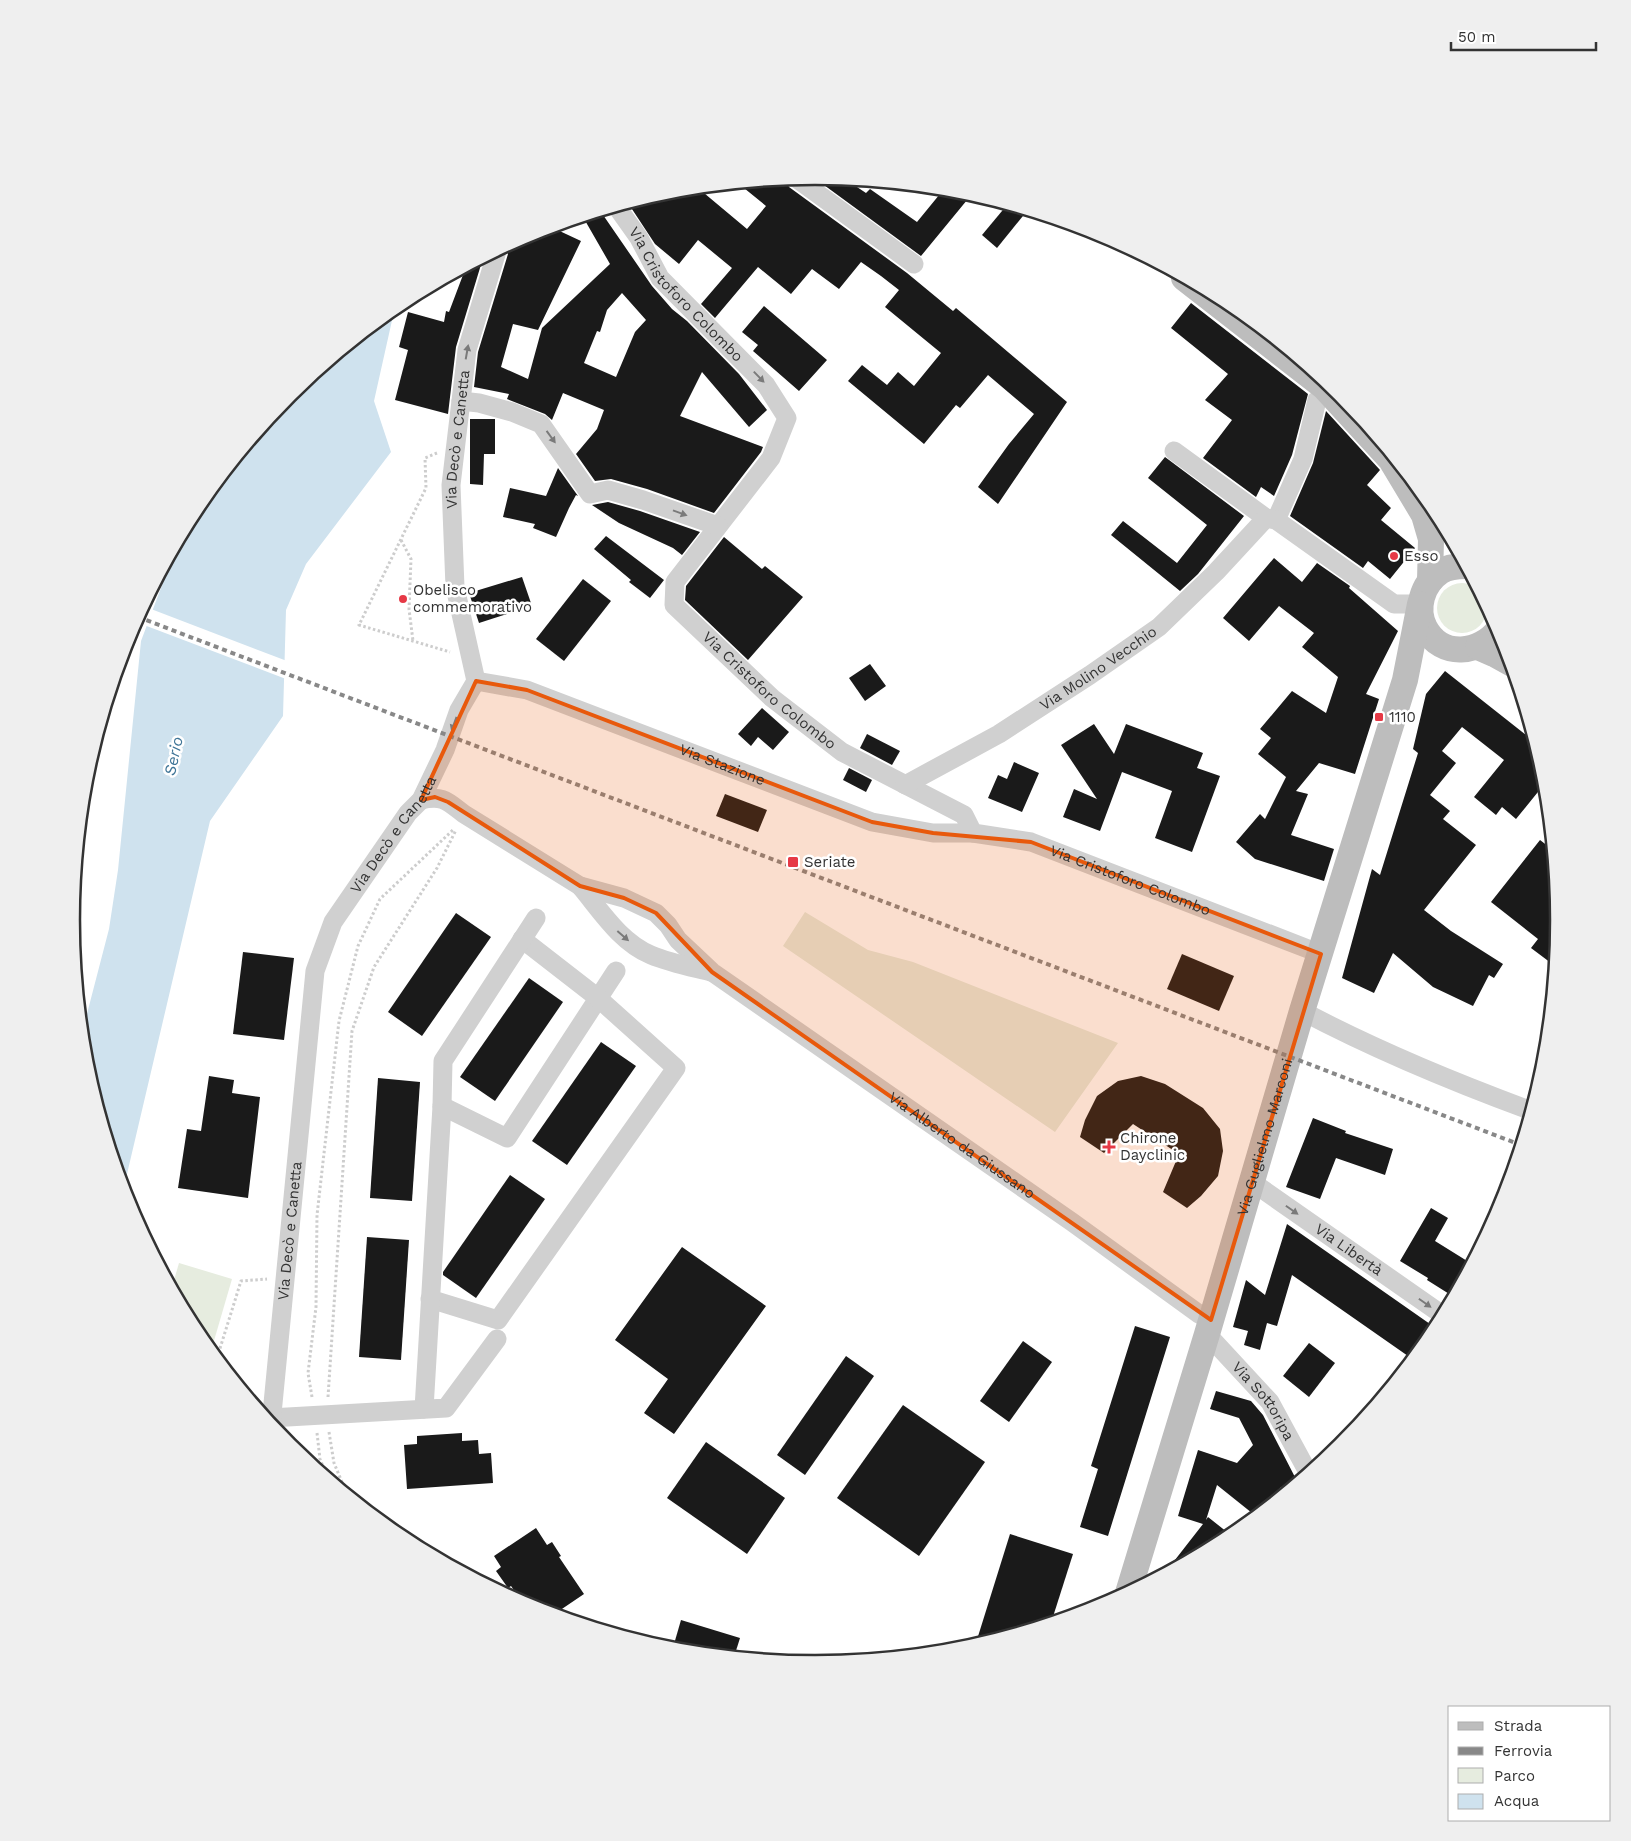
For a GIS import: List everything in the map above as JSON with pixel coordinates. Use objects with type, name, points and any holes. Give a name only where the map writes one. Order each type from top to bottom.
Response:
[{"type":"main road","points":[[1222,308],[1311,378]]},
{"type":"main road","points":[[1331,396],[1354,420]]},
{"type":"main road","points":[[1398,472],[1424,515],[1431,539],[1421,616],[1429,633],[1442,645],[1494,654],[1502,659]]},
{"type":"main road","points":[[1425,592],[1440,572],[1459,567]]},
{"type":"main road","name":"Via Guglielmo Marconi","points":[[1131,1585],[1209,1327],[1302,1010],[1405,680],[1425,592]]},
{"type":"main road","points":[[1405,680],[1424,665],[1490,640],[1494,636]]},
{"type":"street","points":[[806,185],[914,264]]},
{"type":"street","name":"Via Cristoforo Colombo","points":[[620,211],[639,238],[660,278],[766,385],[787,418],[771,458],[674,582],[674,605],[772,698],[842,752],[964,815],[973,833],[1031,842],[1321,954]]},
{"type":"street","name":"Via Decò e Canetta","points":[[272,1415],[315,971],[333,922],[408,813],[421,800],[445,750],[460,710],[476,681],[455,587],[451,485],[467,350],[495,259]]},
{"type":"street","points":[[461,400],[512,412],[541,424],[552,437],[590,494],[608,490],[644,500],[718,526]]},
{"type":"street","name":"Via Molino Vecchio","points":[[905,785],[999,734],[1090,675],[1159,626],[1271,519],[1303,459],[1317,400]]},
{"type":"street","points":[[1174,451],[1394,604],[1425,592]]},
{"type":"street","name":"Via Stazione","points":[[476,681],[527,690],[872,822],[933,833],[973,833]]},
{"type":"street","points":[[421,800],[436,797],[448,802],[464,814],[580,886],[624,898],[656,913],[668,925],[678,940],[712,972]]},
{"type":"street","points":[[580,886],[615,929],[634,945],[651,955],[712,972]]},
{"type":"street","points":[[607,919],[611,909],[624,898]]},
{"type":"street","points":[[424,1409],[443,1061],[536,918]]},
{"type":"street","points":[[430,1299],[498,1320],[676,1068],[598,998],[522,939]]},
{"type":"street","points":[[667,960],[674,954],[678,940]]},
{"type":"street","points":[[442,1106],[507,1138],[616,971]]},
{"type":"street","name":"Via Alberto da Giussano","points":[[712,972],[1072,1222],[1198,1314],[1209,1327]]},
{"type":"street","points":[[1302,1010],[1346,1034],[1459,1084],[1526,1109]]},
{"type":"street","name":"Via Libertà","points":[[1252,1182],[1438,1312]]},
{"type":"street","name":"Via Sottoripa","points":[[1209,1327],[1270,1402],[1305,1468]]},
{"type":"street","points":[[277,1420],[446,1408],[497,1340]]},
{"type":"path","points":[[455,653],[358,625],[426,488],[425,458],[445,450],[457,434]]},
{"type":"path","points":[[400,540],[410,559],[409,609],[413,641]]},
{"type":"path","points":[[323,1466],[320,1459],[320,1416],[352,1031],[374,967],[437,868],[458,826],[380,899],[358,946],[340,1021],[317,1215],[316,1307],[308,1373],[320,1416],[334,1462],[342,1482]]},
{"type":"path","points":[[219,1350],[241,1280],[285,1278]]},
{"type":"highlighted area","points":[[476,681],[527,690],[872,822],[933,833],[1031,842],[1321,954],[1211,1320],[712,972],[656,913],[624,898],[580,886],[448,802],[435,797],[421,800]]},
{"type":"green space","points":[[1457,583],[1467,583],[1485,617],[1476,629],[1467,633],[1457,633],[1448,629],[1441,622],[1437,613],[1437,603],[1441,594],[1448,587]]},
{"type":"green space","points":[[805,912],[868,950],[913,962],[1118,1043],[1055,1132],[783,946]]},
{"type":"green space","points":[[179,1263],[232,1279],[214,1342],[204,1329],[174,1279]]},
{"type":"water","name":"Serio","points":[[392,320],[374,401],[391,452],[306,564],[286,610],[283,716],[210,821],[126,1177],[105,1111],[86,1017],[109,929],[118,870],[141,641],[163,582],[204,512],[232,473],[295,400],[368,337]]},
{"type":"pier","points":[[151,609],[287,661],[286,679],[144,625]]},
{"type":"building","points":[[824,185],[857,187],[866,193],[870,189],[917,222],[939,196],[966,201],[921,256]]},
{"type":"building","points":[[789,186],[907,273],[953,311],[956,308],[1067,402],[998,504],[978,487],[1009,444],[1034,414],[988,375],[960,408],[956,405],[924,444],[848,381],[862,365],[887,385],[898,372],[914,386],[941,353],[885,307],[899,290],[861,262],[839,289],[812,269],[791,294],[758,267],[715,318],[701,304],[732,268],[698,240],[679,264],[655,244],[632,208],[705,193],[747,229],[766,206],[745,189]]},
{"type":"building","points":[[1003,209],[1023,215],[997,248],[982,235]]},
{"type":"building","points":[[604,216],[652,286],[672,309],[687,321],[739,374],[767,410],[749,427],[702,372],[680,416],[763,447],[714,513],[647,489],[611,479],[595,481],[576,454],[597,429],[604,410],[563,393],[552,420],[545,414],[507,399],[509,394],[474,387],[478,352],[508,253],[560,231],[581,241],[538,330],[513,324],[501,367],[528,379],[542,328],[610,264],[586,222]],"holes":[[[622,293],[646,320],[635,332],[616,377],[584,363],[597,331],[600,332],[607,310]]]},
{"type":"building","points":[[481,266],[456,347],[448,414],[395,400],[408,350],[399,347],[408,312],[444,322],[446,311],[449,312],[463,276]]},
{"type":"building","points":[[1191,303],[1308,394],[1292,455],[1274,496],[1261,487],[1256,497],[1203,458],[1232,420],[1205,400],[1228,374],[1171,328]]},
{"type":"building","points":[[764,306],[827,360],[799,391],[753,351],[758,345],[742,332]]},
{"type":"building","points":[[1326,411],[1380,470],[1367,485],[1391,508],[1381,520],[1415,548],[1390,579],[1368,561],[1363,568],[1290,516],[1313,463]]},
{"type":"building","points":[[470,419],[495,419],[495,454],[484,454],[483,485],[470,484]]},
{"type":"building","points":[[1165,457],[1244,516],[1198,574],[1180,591],[1111,535],[1123,521],[1177,563],[1207,525],[1148,478]]},
{"type":"building","points":[[558,468],[578,496],[576,495],[569,508],[556,537],[533,528],[535,524],[503,517],[510,488],[546,496]]},
{"type":"building","points":[[608,502],[700,532],[682,555],[673,548],[619,523],[592,505]]},
{"type":"building","points":[[606,536],[664,580],[650,598],[629,582],[631,580],[594,549]]},
{"type":"building","points":[[724,537],[762,569],[765,566],[803,597],[748,660],[685,600],[686,586]]},
{"type":"building","points":[[1274,558],[1302,582],[1317,563],[1350,586],[1349,588],[1398,631],[1366,694],[1379,699],[1355,774],[1319,763],[1296,791],[1308,794],[1291,835],[1334,849],[1324,881],[1255,859],[1236,842],[1260,814],[1265,819],[1286,777],[1258,754],[1271,738],[1260,729],[1292,691],[1326,713],[1338,677],[1302,647],[1314,633],[1279,606],[1249,641],[1223,618]]},
{"type":"building","points":[[522,577],[532,606],[479,623],[469,593]]},
{"type":"building","points":[[583,579],[611,601],[564,661],[536,639]]},
{"type":"building","points":[[870,664],[886,686],[865,701],[849,678]]},
{"type":"building","points":[[1445,671],[1527,736],[1539,790],[1516,819],[1502,807],[1496,815],[1474,797],[1504,760],[1462,727],[1442,751],[1456,763],[1430,795],[1450,811],[1443,819],[1476,845],[1424,910],[1451,931],[1503,964],[1494,978],[1489,975],[1473,1006],[1433,987],[1393,953],[1374,993],[1342,978],[1372,869],[1380,875],[1418,753],[1413,749],[1426,694]]},
{"type":"building","points":[[762,708],[789,732],[773,750],[758,737],[751,746],[738,734]]},
{"type":"building","points":[[1094,724],[1114,754],[1126,724],[1203,753],[1197,768],[1220,776],[1192,852],[1155,838],[1172,791],[1122,772],[1100,831],[1063,817],[1074,789],[1097,799],[1061,745]]},
{"type":"building","points":[[867,734],[900,751],[892,765],[860,748]]},
{"type":"building","points":[[1014,762],[1039,773],[1022,812],[988,798],[998,775],[1007,779]]},
{"type":"building","points":[[849,768],[872,780],[866,792],[843,780]]},
{"type":"building","points":[[725,794],[767,810],[758,832],[716,816]]},
{"type":"building","points":[[1540,840],[1547,845],[1551,920],[1549,962],[1531,948],[1538,939],[1491,902]]},
{"type":"building","points":[[456,913],[491,937],[422,1036],[388,1012]]},
{"type":"building","points":[[243,952],[294,958],[284,1040],[233,1034]]},
{"type":"building","points":[[1182,954],[1234,976],[1219,1011],[1167,989]]},
{"type":"building","points":[[529,978],[563,1002],[495,1101],[460,1077]]},
{"type":"building","points":[[601,1042],[636,1066],[567,1165],[532,1141]]},
{"type":"building","points":[[209,1076],[234,1080],[232,1093],[260,1097],[248,1198],[178,1188],[187,1129],[201,1131]]},
{"type":"building","points":[[1141,1076],[1165,1084],[1203,1108],[1220,1129],[1223,1151],[1218,1176],[1201,1196],[1187,1208],[1163,1192],[1179,1154],[1133,1124],[1104,1153],[1080,1137],[1085,1120],[1097,1096],[1118,1081]]},
{"type":"building","points":[[378,1078],[420,1082],[412,1201],[370,1198]]},
{"type":"building","points":[[1313,1118],[1346,1131],[1345,1133],[1393,1149],[1385,1175],[1336,1158],[1320,1199],[1286,1187]]},
{"type":"building","points":[[510,1175],[545,1199],[476,1298],[443,1275],[443,1272]]},
{"type":"building","points":[[1431,1208],[1448,1218],[1435,1241],[1467,1261],[1449,1294],[1400,1261]]},
{"type":"building","points":[[1287,1224],[1430,1324],[1408,1356],[1292,1275],[1277,1326],[1267,1323],[1260,1350],[1244,1345],[1248,1331],[1233,1327],[1246,1280],[1265,1295]]},
{"type":"building","points":[[367,1237],[409,1240],[401,1360],[359,1357]]},
{"type":"building","points":[[682,1247],[766,1306],[674,1434],[644,1413],[668,1379],[615,1340]]},
{"type":"building","points":[[1135,1326],[1170,1337],[1108,1536],[1080,1527],[1098,1469],[1091,1466]]},
{"type":"building","points":[[1023,1341],[1052,1362],[1009,1422],[980,1401]]},
{"type":"building","points":[[1309,1343],[1335,1363],[1309,1397],[1283,1376]]},
{"type":"building","points":[[846,1356],[874,1376],[805,1475],[777,1455]]},
{"type":"building","points":[[1216,1391],[1251,1401],[1263,1415],[1295,1477],[1251,1512],[1217,1485],[1206,1520],[1208,1517],[1226,1531],[1173,1562],[1203,1524],[1178,1516],[1198,1450],[1237,1463],[1253,1445],[1239,1418],[1210,1409]]},
{"type":"building","points":[[903,1405],[985,1462],[919,1556],[837,1498]]},
{"type":"building","points":[[462,1433],[462,1441],[478,1440],[479,1454],[491,1453],[493,1483],[407,1489],[404,1445],[417,1444],[417,1436]]},
{"type":"building","points":[[706,1442],[785,1498],[747,1554],[667,1498]]},
{"type":"building","points":[[536,1528],[547,1545],[552,1542],[561,1556],[559,1557],[584,1594],[560,1610],[534,1600],[515,1591],[511,1586],[508,1588],[496,1571],[501,1567],[494,1556]]},
{"type":"building","points":[[1010,1534],[1073,1554],[1053,1617],[978,1638]]},
{"type":"building","points":[[681,1620],[740,1638],[736,1651],[674,1642]]},
{"type":"railway","points":[[145,620],[1516,1143]]},
{"type":"place","name":"Esso","points":[[1394,556]]},
{"type":"place","name":"Obelisco commemorativo","points":[[403,599]]},
{"type":"place","name":"1110","points":[[1379,717]]},
{"type":"place","name":"Seriate","points":[[793,862]]},
{"type":"place","name":"Chirone Dayclinic","points":[[1109,1147]]}]
